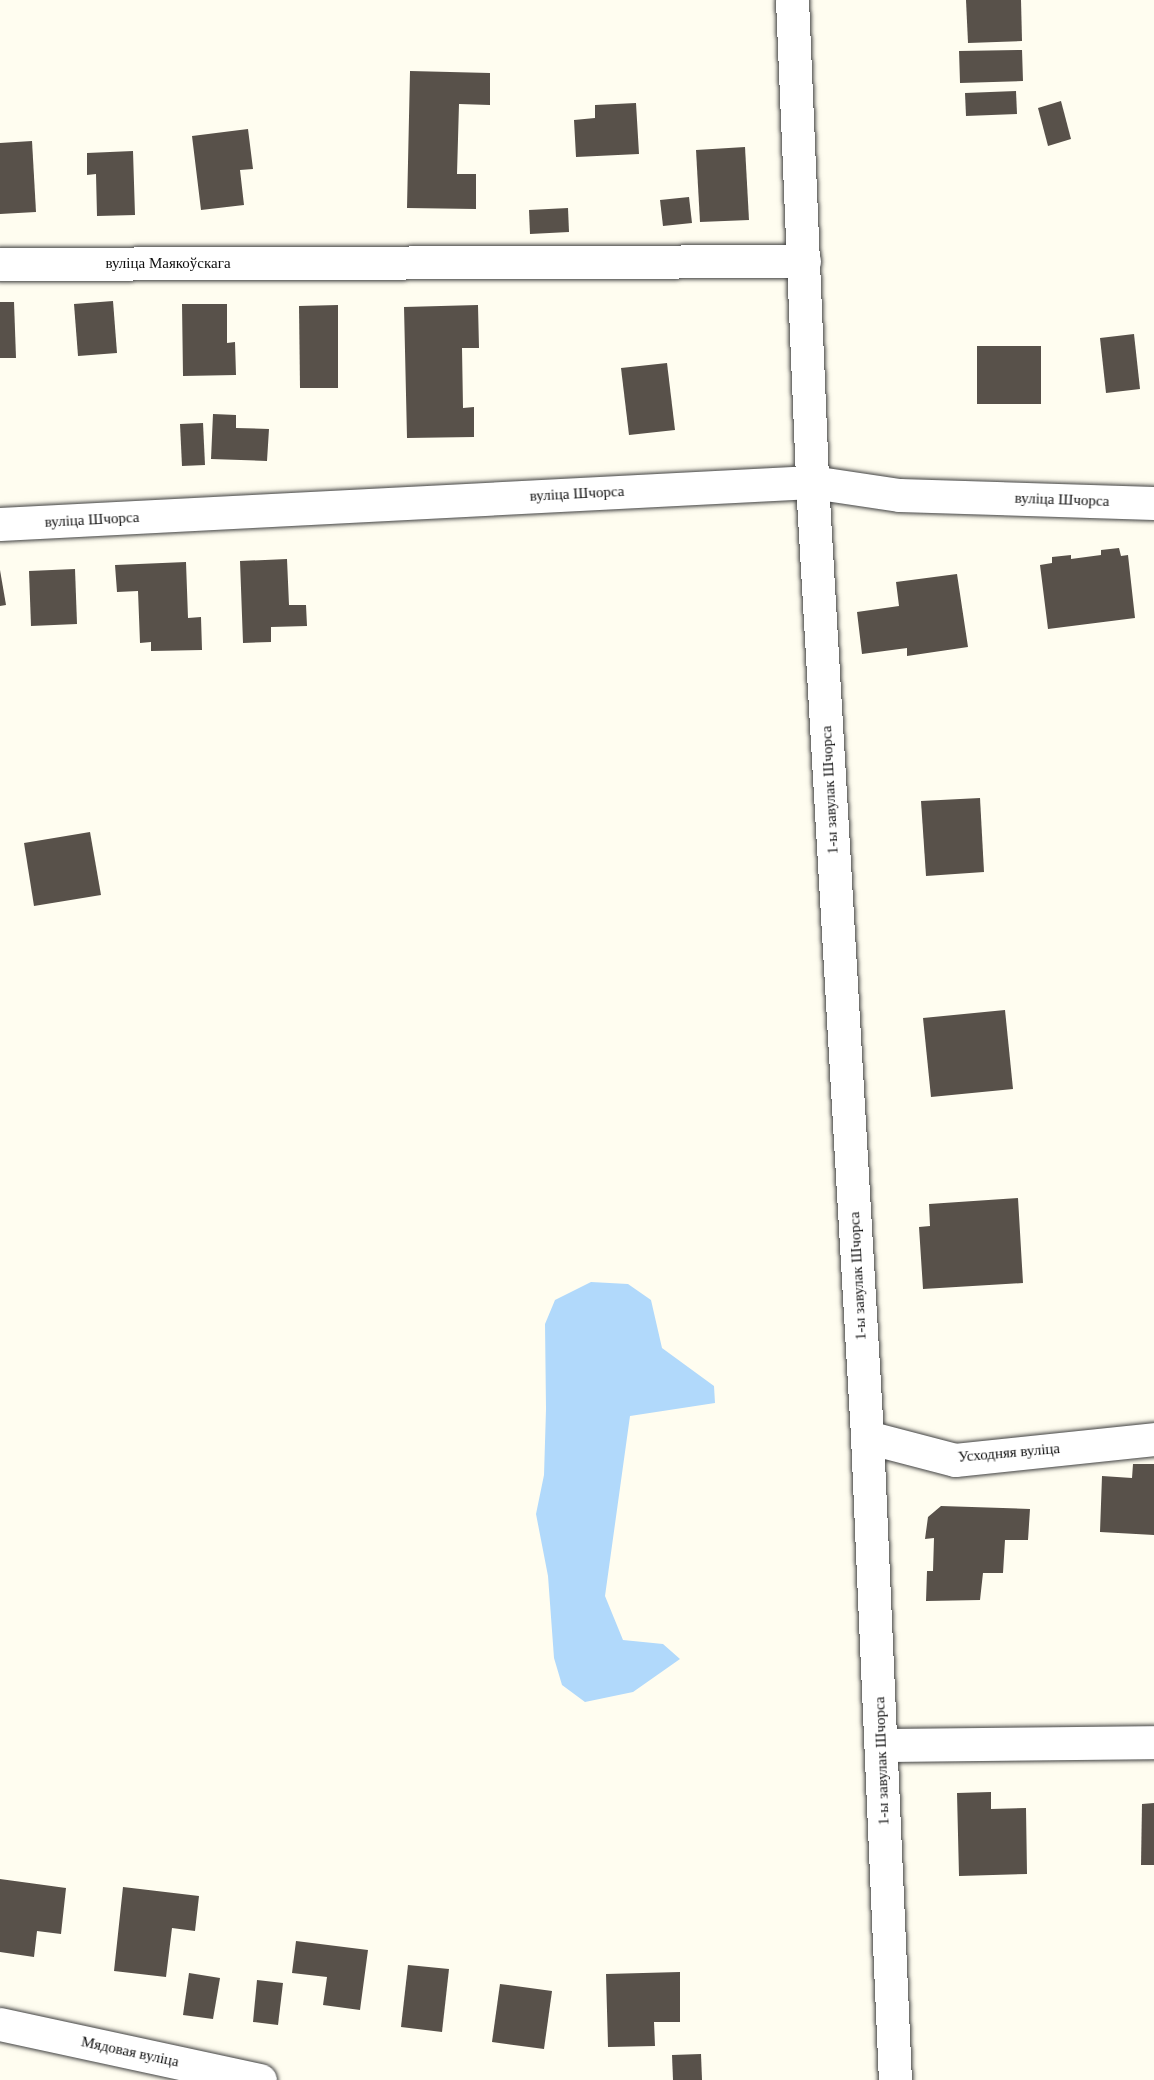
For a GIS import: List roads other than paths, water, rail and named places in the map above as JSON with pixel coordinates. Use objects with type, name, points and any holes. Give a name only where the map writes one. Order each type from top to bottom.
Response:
[{"type":"street","name":"1-ы завулак Шчорса","points":[[792,0],[812,482],[867,1437],[881,1745],[892,2077]]},
{"type":"street","name":"вуліца Маякоўскага","points":[[0,264],[804,261]]},
{"type":"street","name":"вуліца Шчорса","points":[[0,524],[812,482],[899,495],[1154,503]]},
{"type":"street","name":"Усходняя вуліца","points":[[867,1437],[955,1460],[1154,1439]]},
{"type":"street","points":[[881,1745],[1154,1742]]},
{"type":"street","name":"Мядовая вуліца","points":[[0,2024],[260,2080]]},
{"type":"water","points":[[591,1282],[628,1284],[651,1300],[662,1348],[714,1386],[715,1403],[630,1416],[605,1596],[623,1640],[663,1644],[680,1659],[633,1692],[585,1702],[562,1685],[554,1658],[548,1576],[536,1514],[544,1475],[545,1324],[555,1300]]}]
